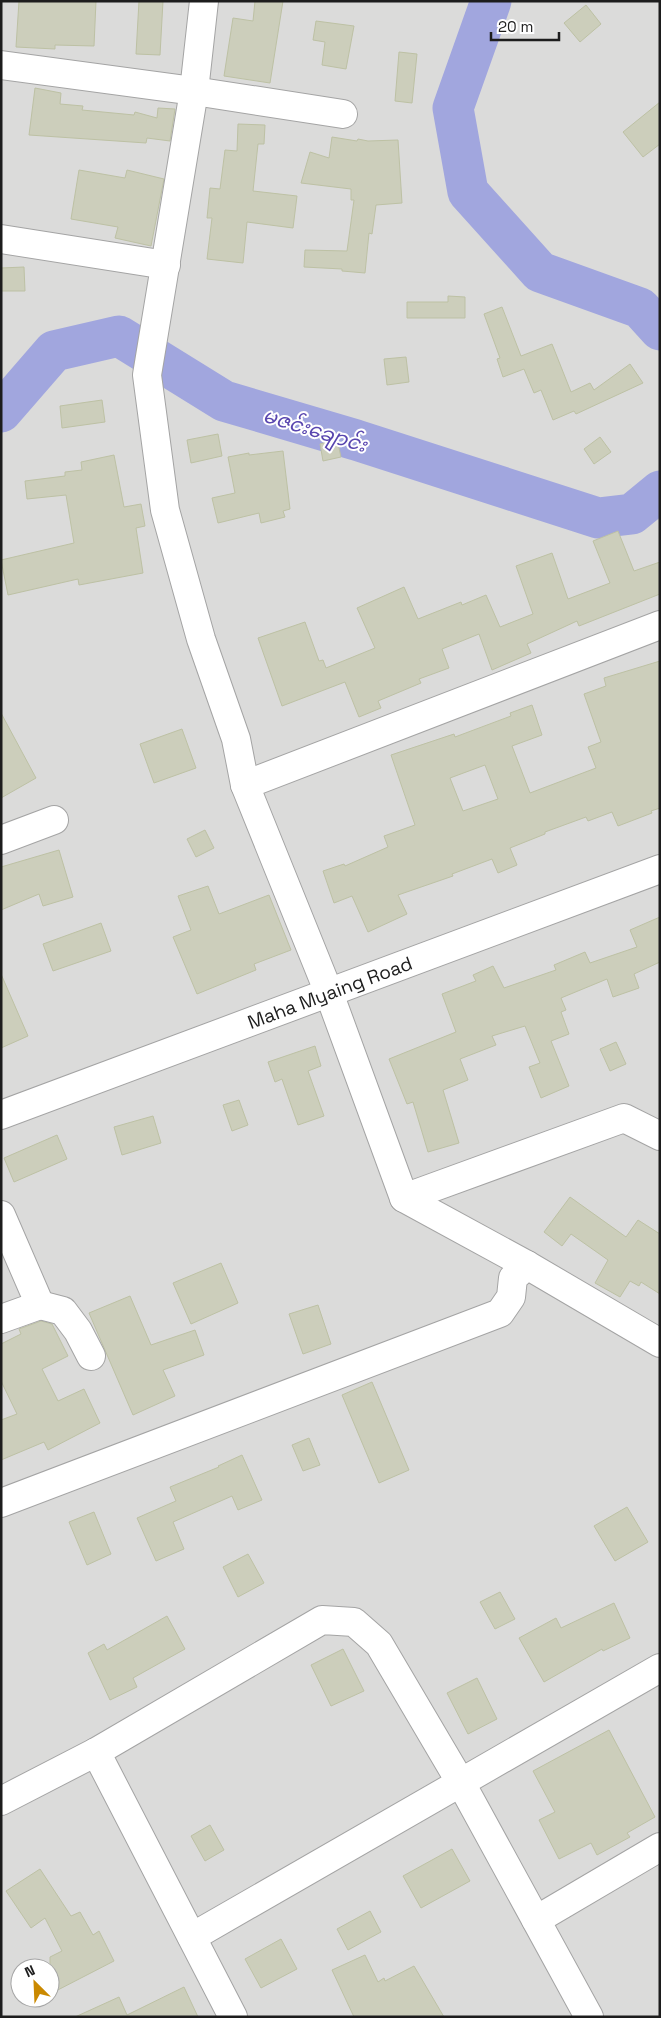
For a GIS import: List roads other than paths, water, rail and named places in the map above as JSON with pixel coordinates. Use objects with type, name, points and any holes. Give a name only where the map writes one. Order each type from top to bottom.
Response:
[{"type":"street","points":[[204,1],[194,91],[147,375],[165,510],[201,639],[236,739],[245,785],[329,993],[404,1198],[528,1265],[660,1344]]},
{"type":"street","points":[[1,65],[194,91],[343,114]]},
{"type":"street","points":[[1,239],[166,269]]},
{"type":"street","points":[[245,785],[660,625]]},
{"type":"street","points":[[1,840],[54,820]]},
{"type":"street","name":"Maha Myaing Road","points":[[1,1115],[660,869]]},
{"type":"street","points":[[404,1198],[624,1118],[660,1136]]},
{"type":"street","points":[[1,1215],[40,1305]]},
{"type":"street","points":[[1,1502],[500,1313],[511,1297],[513,1278],[528,1265]]},
{"type":"street","points":[[1,1319],[40,1305],[63,1311],[78,1331],[91,1356]]},
{"type":"street","points":[[1,1801],[96,1752],[322,1620],[354,1622],[379,1644],[461,1783],[589,2017]]},
{"type":"street","points":[[192,1937],[660,1668]]},
{"type":"street","points":[[96,1752],[233,2017]]},
{"type":"street","points":[[536,1920],[660,1847]]},
{"type":"waterway","name":"မဇင်းချောင်း","points":[[491,1],[453,108],[468,192],[540,272],[640,308],[660,330]]},
{"type":"waterway","name":"မဇင်းချောင်း","points":[[1,412],[54,351],[119,336],[224,401],[356,440],[598,518],[632,514],[660,491]]}]
